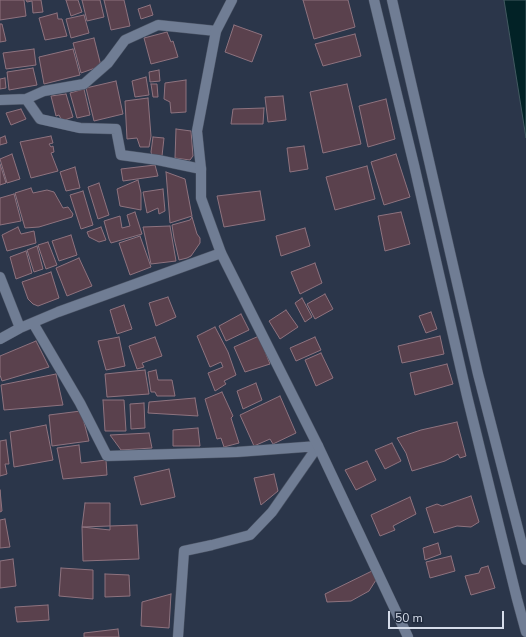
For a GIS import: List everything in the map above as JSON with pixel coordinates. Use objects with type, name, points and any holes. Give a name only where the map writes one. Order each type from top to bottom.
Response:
[{"type":"street","points":[[232,0],[216,31],[197,131],[201,169],[201,198],[221,253],[318,446],[406,636]]},
{"type":"street","points":[[374,0],[471,411],[526,632]]},
{"type":"street","points":[[392,0],[478,374],[526,560]]},
{"type":"street","points":[[0,100],[26,99],[44,91],[84,84],[108,63],[125,40],[158,25],[216,31]]},
{"type":"street","points":[[26,99],[40,119],[80,128],[116,129],[121,155],[158,160],[201,169]]},
{"type":"street","points":[[0,339],[20,328],[58,312],[221,253]]},
{"type":"street","points":[[0,277],[20,328]]},
{"type":"street","points":[[33,323],[80,403],[107,456],[238,452],[318,446]]},
{"type":"street","points":[[178,637],[184,551],[250,535],[272,512],[318,446]]},
{"type":"shaded area","points":[[504,0],[526,0],[526,138]]},
{"type":"building","points":[[0,0],[24,0],[26,16],[0,20]]},
{"type":"building","points":[[26,0],[41,0],[43,12],[33,13],[32,1],[27,2]]},
{"type":"building","points":[[66,0],[78,0],[82,12],[71,16]]},
{"type":"building","points":[[82,0],[100,0],[104,17],[87,21]]},
{"type":"building","points":[[104,0],[124,0],[130,26],[111,30]]},
{"type":"building","points":[[303,0],[348,0],[355,27],[314,39]]},
{"type":"building","points":[[150,5],[153,15],[141,19],[138,9]]},
{"type":"building","points":[[57,13],[58,19],[62,19],[67,36],[45,40],[39,18]]},
{"type":"building","points":[[84,15],[89,33],[71,38],[66,19]]},
{"type":"building","points":[[0,24],[2,24],[6,41],[0,42]]},
{"type":"building","points":[[234,25],[262,35],[252,62],[225,52]]},
{"type":"building","points":[[167,32],[171,42],[173,41],[178,57],[151,64],[144,38]]},
{"type":"building","points":[[355,34],[361,56],[323,66],[315,44]]},
{"type":"building","points":[[94,38],[101,66],[81,73],[73,43]]},
{"type":"building","points":[[34,49],[36,65],[6,69],[3,53]]},
{"type":"building","points":[[73,49],[80,75],[44,84],[39,57]]},
{"type":"building","points":[[33,68],[37,85],[9,90],[7,72]]},
{"type":"building","points":[[159,70],[160,81],[150,82],[149,72]]},
{"type":"building","points":[[146,77],[149,95],[135,97],[132,81]]},
{"type":"building","points":[[5,78],[6,88],[0,89],[0,79]]},
{"type":"building","points":[[186,80],[186,112],[171,113],[170,102],[164,99],[165,83]]},
{"type":"building","points":[[116,81],[123,114],[94,121],[86,88]]},
{"type":"building","points":[[151,84],[157,84],[158,97],[153,97]]},
{"type":"building","points":[[347,84],[361,144],[323,153],[310,92]]},
{"type":"building","points":[[84,89],[90,115],[77,118],[70,93]]},
{"type":"building","points":[[66,94],[73,117],[62,121],[59,115],[56,116],[51,96]]},
{"type":"building","points":[[283,96],[286,120],[268,122],[265,97]]},
{"type":"building","points":[[148,98],[151,136],[149,147],[140,147],[137,138],[127,139],[125,101]]},
{"type":"building","points":[[386,99],[395,139],[368,147],[359,106]]},
{"type":"building","points":[[264,108],[263,124],[231,124],[233,109]]},
{"type":"building","points":[[21,109],[26,119],[11,125],[6,113]]},
{"type":"building","points":[[176,129],[191,131],[193,156],[190,160],[175,158]]},
{"type":"building","points":[[5,136],[7,143],[0,145],[0,138]]},
{"type":"building","points":[[51,136],[53,143],[49,144],[51,147],[53,146],[54,152],[51,153],[58,171],[31,178],[20,142]]},
{"type":"building","points":[[153,137],[164,138],[162,156],[152,155]]},
{"type":"building","points":[[304,146],[308,169],[290,172],[287,148]]},
{"type":"building","points":[[12,154],[20,179],[7,183],[0,159]]},
{"type":"building","points":[[396,154],[410,197],[384,205],[371,162]]},
{"type":"building","points":[[0,164],[6,183],[0,185]]},
{"type":"building","points":[[155,165],[158,176],[123,181],[121,169]]},
{"type":"building","points":[[367,166],[375,199],[335,210],[326,177]]},
{"type":"building","points":[[75,167],[80,188],[66,191],[60,172]]},
{"type":"building","points":[[166,172],[185,179],[192,216],[170,223]]},
{"type":"building","points":[[138,180],[141,193],[141,210],[120,206],[117,189]]},
{"type":"building","points":[[99,183],[109,215],[98,219],[88,187]]},
{"type":"building","points":[[31,188],[33,193],[47,190],[54,192],[63,208],[68,207],[73,214],[72,217],[39,227],[25,228],[15,193]]},
{"type":"building","points":[[163,189],[165,211],[159,214],[158,208],[147,213],[143,192]]},
{"type":"building","points":[[83,191],[93,225],[81,229],[70,195]]},
{"type":"building","points":[[260,191],[265,220],[224,227],[217,196]]},
{"type":"building","points":[[14,194],[21,221],[0,225],[0,198]]},
{"type":"building","points":[[135,212],[142,234],[111,243],[104,221],[120,216],[122,228],[130,226],[127,215]]},
{"type":"building","points":[[401,212],[410,244],[385,251],[378,216]]},
{"type":"building","points":[[192,217],[197,234],[200,238],[200,243],[191,256],[179,260],[172,225],[190,220]]},
{"type":"building","points":[[170,226],[176,261],[151,264],[143,227]]},
{"type":"building","points":[[18,227],[21,234],[34,231],[36,243],[7,251],[2,235]]},
{"type":"building","points":[[101,227],[106,240],[99,242],[89,237],[87,232]]},
{"type":"building","points":[[305,228],[310,246],[281,256],[276,236]]},
{"type":"building","points":[[71,235],[77,255],[59,261],[52,241]]},
{"type":"building","points":[[140,236],[151,267],[130,275],[119,243]]},
{"type":"building","points":[[48,242],[57,265],[46,269],[38,245]]},
{"type":"building","points":[[37,246],[43,269],[34,272],[27,250]]},
{"type":"building","points":[[26,251],[32,273],[16,279],[10,257]]},
{"type":"building","points":[[79,258],[92,286],[67,296],[56,268]]},
{"type":"building","points":[[315,263],[322,283],[300,294],[291,272]]},
{"type":"building","points":[[51,272],[59,298],[38,306],[33,304],[28,299],[22,282]]},
{"type":"building","points":[[325,294],[333,309],[315,319],[307,304]]},
{"type":"building","points":[[168,297],[176,317],[156,326],[149,303]]},
{"type":"building","points":[[302,298],[312,317],[305,322],[295,303]]},
{"type":"building","points":[[124,305],[132,329],[117,334],[110,310]]},
{"type":"building","points":[[286,310],[298,327],[280,339],[269,321]]},
{"type":"building","points":[[431,312],[437,329],[426,333],[419,316]]},
{"type":"building","points":[[241,314],[249,330],[226,341],[219,326]]},
{"type":"building","points":[[215,327],[228,352],[236,375],[224,381],[226,384],[215,391],[208,373],[223,367],[221,362],[210,367],[197,336]]},
{"type":"building","points":[[259,336],[270,364],[245,372],[234,347]]},
{"type":"building","points":[[440,336],[444,354],[402,363],[398,346]]},
{"type":"building","points":[[119,337],[125,366],[106,370],[98,341]]},
{"type":"building","points":[[155,337],[162,356],[142,363],[144,367],[137,369],[129,346]]},
{"type":"building","points":[[315,337],[321,350],[296,361],[290,348]]},
{"type":"building","points":[[36,341],[49,367],[2,381],[0,375],[0,356]]},
{"type":"building","points":[[321,353],[333,378],[316,386],[305,360]]},
{"type":"building","points":[[447,364],[453,384],[415,395],[410,373]]},
{"type":"building","points":[[145,370],[149,394],[107,397],[105,374]]},
{"type":"building","points":[[156,370],[158,380],[172,380],[175,396],[157,396],[155,392],[151,392],[148,372]]},
{"type":"building","points":[[56,374],[63,405],[4,410],[1,385]]},
{"type":"building","points":[[256,383],[262,400],[243,409],[237,391]]},
{"type":"building","points":[[222,392],[233,416],[231,418],[239,443],[224,447],[221,438],[217,439],[205,399]]},
{"type":"building","points":[[280,396],[296,433],[273,444],[270,439],[254,446],[240,415]]},
{"type":"building","points":[[195,398],[198,416],[148,413],[149,402]]},
{"type":"building","points":[[103,400],[124,400],[126,431],[105,431]]},
{"type":"building","points":[[144,403],[145,428],[131,429],[130,404]]},
{"type":"building","points":[[81,411],[89,441],[52,446],[49,415]]},
{"type":"building","points":[[457,422],[466,456],[460,458],[458,454],[445,461],[412,471],[406,453],[397,438],[421,430]]},
{"type":"building","points":[[46,425],[53,460],[14,467],[10,432]]},
{"type":"building","points":[[198,428],[200,446],[173,446],[173,430]]},
{"type":"building","points":[[149,433],[152,448],[121,450],[110,435]]},
{"type":"building","points":[[6,440],[9,464],[5,464],[7,474],[0,476],[0,441]]},
{"type":"building","points":[[392,443],[401,461],[385,469],[375,450]]},
{"type":"building","points":[[79,445],[81,463],[106,460],[107,475],[63,479],[57,448]]},
{"type":"building","points":[[367,461],[376,480],[356,490],[345,470]]},
{"type":"building","points":[[169,469],[175,497],[141,505],[134,477]]},
{"type":"building","points":[[274,474],[278,491],[261,505],[254,478]]},
{"type":"building","points":[[0,490],[2,511],[0,512]]},
{"type":"building","points":[[471,496],[479,522],[471,527],[457,526],[434,533],[426,508],[437,504],[442,506]]},
{"type":"building","points":[[410,497],[416,514],[393,526],[395,530],[380,536],[371,515]]},
{"type":"building","points":[[85,503],[110,503],[110,530],[82,527]]},
{"type":"building","points":[[5,519],[10,547],[0,548],[0,520]]},
{"type":"building","points":[[137,525],[139,559],[83,561],[82,527]]},
{"type":"building","points":[[438,543],[441,554],[425,560],[423,548]]},
{"type":"building","points":[[451,556],[455,571],[430,578],[426,562]]},
{"type":"building","points":[[13,559],[16,586],[0,588],[0,561]]},
{"type":"building","points":[[488,566],[495,588],[471,595],[465,576],[479,573],[481,568]]},
{"type":"building","points":[[61,568],[93,570],[93,599],[59,596]]},
{"type":"building","points":[[372,571],[376,580],[369,591],[351,601],[327,602],[325,594]]},
{"type":"building","points":[[105,574],[129,575],[130,596],[105,597]]},
{"type":"building","points":[[171,594],[169,628],[141,626],[142,602]]},
{"type":"building","points":[[48,605],[49,620],[17,622],[15,607]]},
{"type":"building","points":[[118,629],[119,637],[84,637],[84,633]]}]
